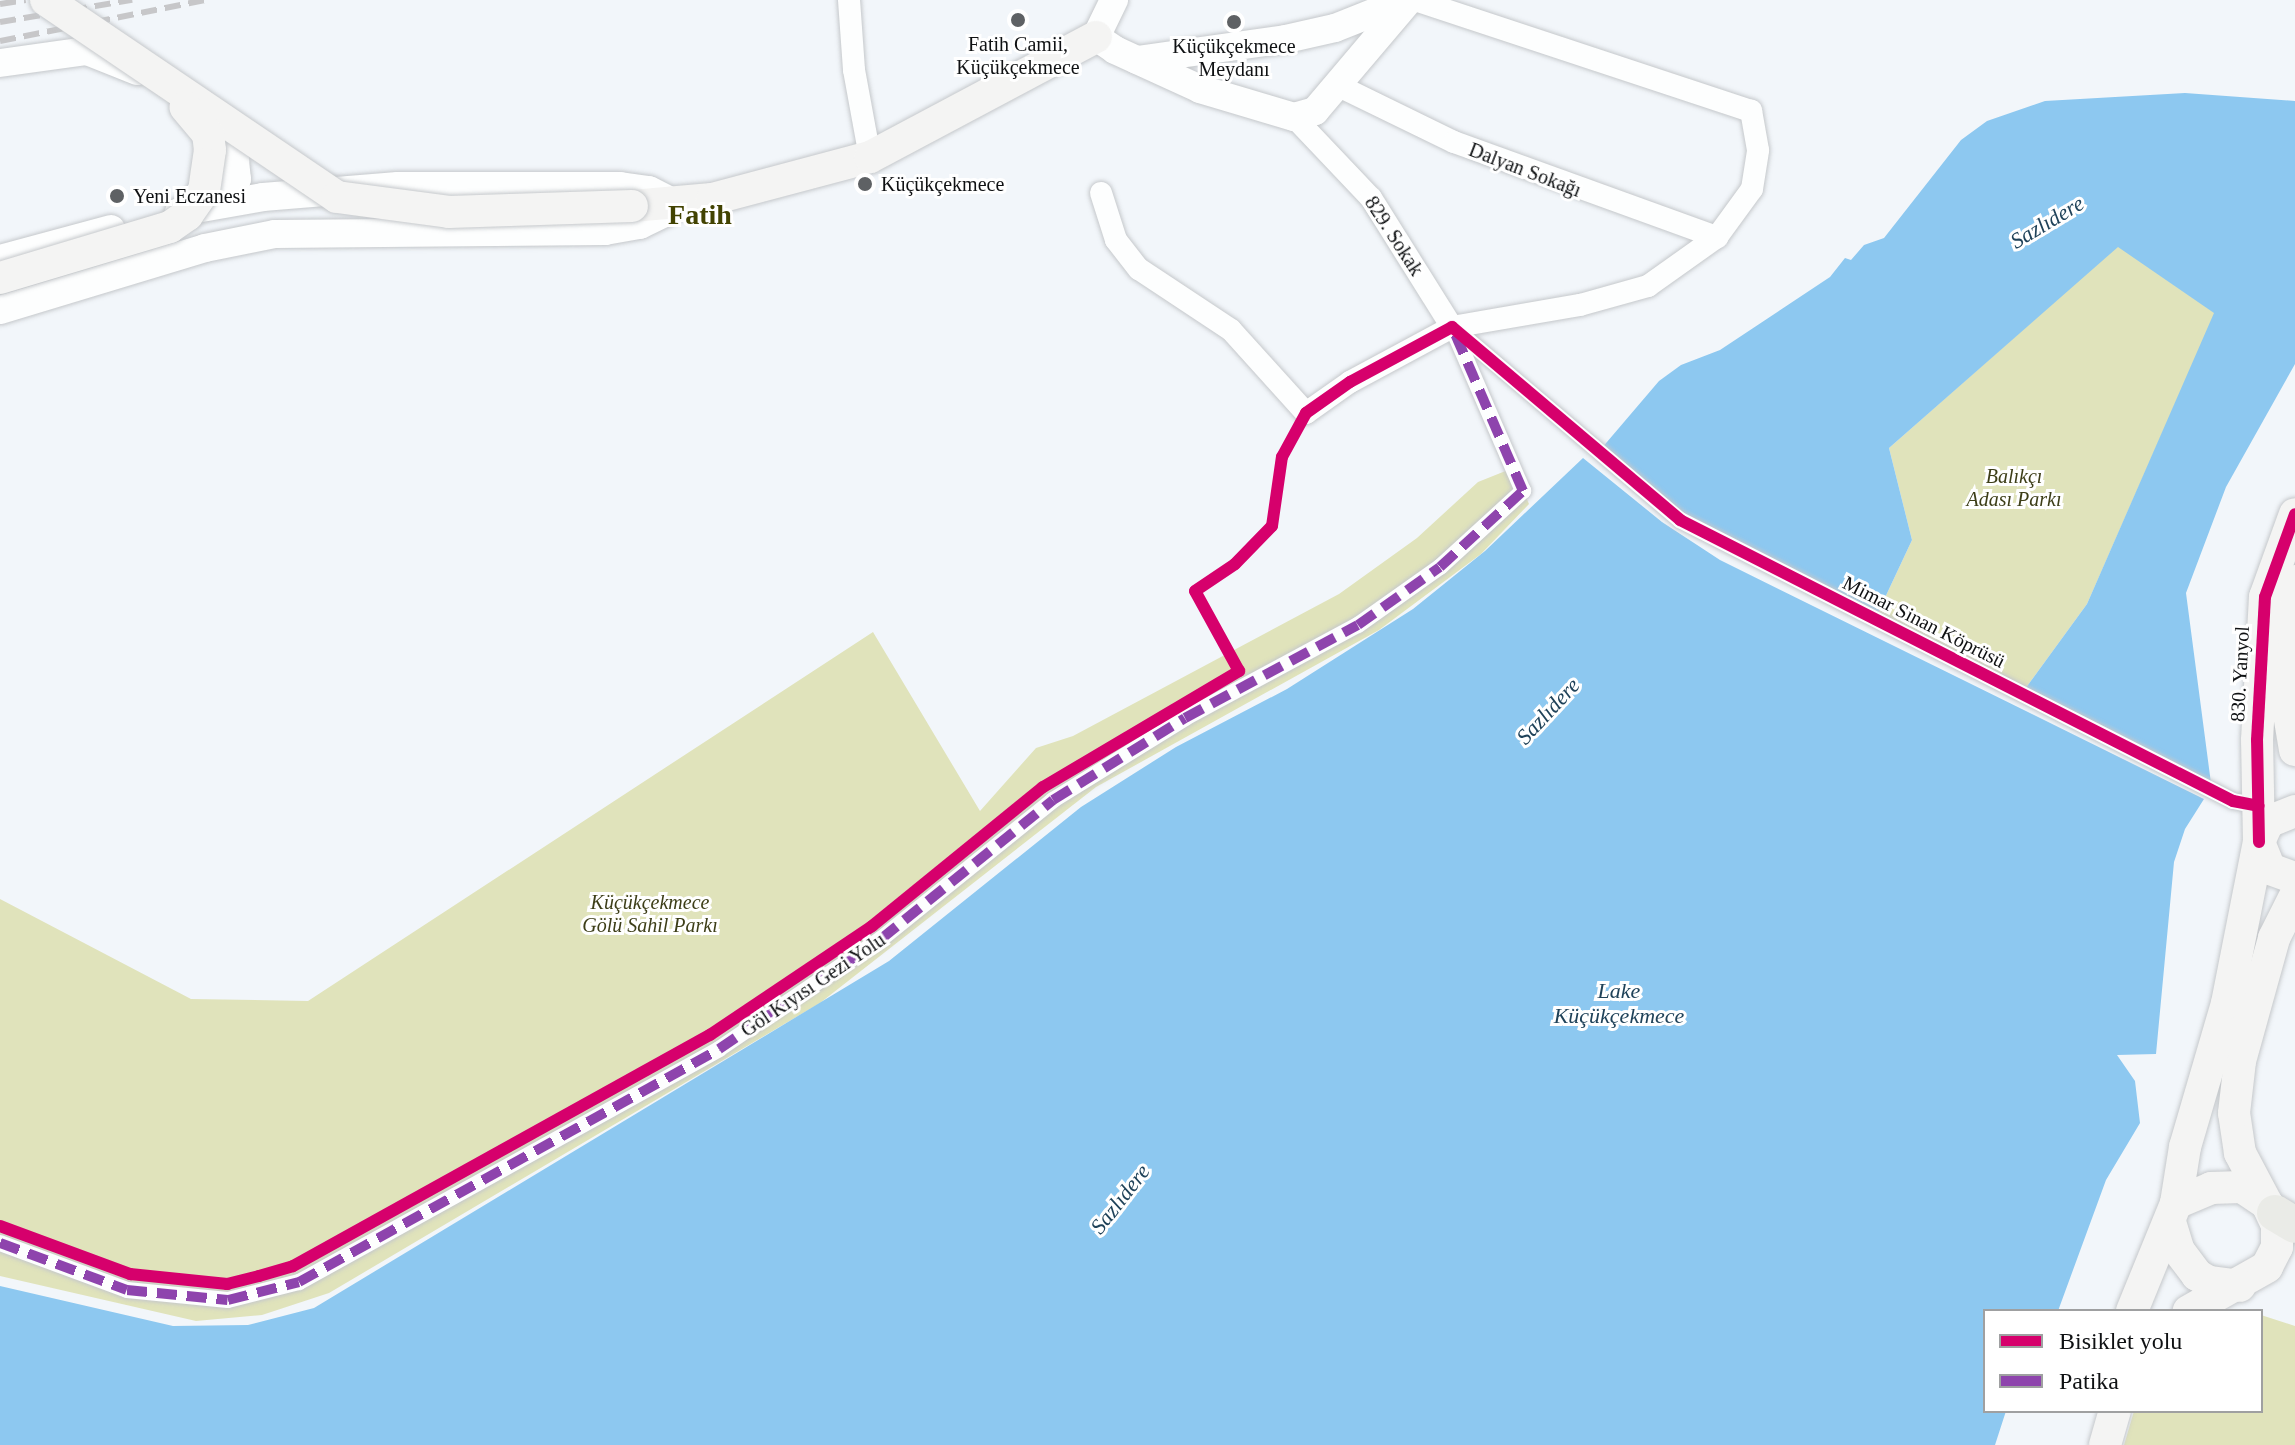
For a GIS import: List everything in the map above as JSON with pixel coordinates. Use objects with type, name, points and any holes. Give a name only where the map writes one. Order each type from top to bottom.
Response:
[{"type":"main road","points":[[46,0],[167,87],[337,197],[449,212],[679,206],[870,157],[1096,37]]},
{"type":"main road","points":[[0,278],[170,227],[187,215],[210,172],[208,134],[167,87]]},
{"type":"main road","name":"830. Yanyol","points":[[2133,1309],[2173,1213],[2185,1147],[2227,1003],[2259,842],[2265,597],[2295,514]]},
{"type":"main road","points":[[2295,581],[2288,623],[2286,696],[2295,750]]},
{"type":"main road","points":[[2295,811],[2268,822],[2259,842],[2270,869],[2295,878]]},
{"type":"main road","points":[[2193,1309],[2259,1275],[2273,1257],[2279,1214],[2240,1153],[2234,1113],[2240,1061],[2266,964],[2279,922],[2295,896]]},
{"type":"main road","points":[[2240,1286],[2209,1282],[2197,1275],[2179,1251],[2173,1213],[2190,1194],[2226,1185],[2256,1194],[2279,1214]]},
{"type":"main road","points":[[2086,1445],[2094,1413]]},
{"type":"main road","points":[[2105,1445],[2114,1413]]},
{"type":"street","points":[[849,0],[854,70],[870,157]]},
{"type":"street","points":[[1114,0],[1096,37],[1200,89],[1294,117],[1315,111],[1339,86],[1407,0]]},
{"type":"street","points":[[1137,60],[1286,39],[1335,28],[1407,0]]},
{"type":"street","points":[[1101,193],[1116,240],[1139,269],[1231,330],[1306,413],[1350,382],[1452,327],[1580,305],[1648,286],[1717,237],[1752,189],[1758,150],[1751,111],[1416,0]]},
{"type":"street","points":[[0,63],[87,51],[139,71],[311,194]]},
{"type":"street","name":"Dalyan Sokağı","points":[[1339,86],[1454,142],[1717,237]]},
{"type":"street","name":"829. Sokak","points":[[1294,117],[1371,198],[1452,327]]},
{"type":"street","points":[[218,127],[235,161],[237,179],[219,203]]},
{"type":"street","points":[[0,259],[219,203],[398,186],[620,186],[649,190],[679,206]]},
{"type":"street","points":[[0,310],[205,248],[275,234],[605,231],[640,225],[679,206]]},
{"type":"street","name":"Mimar Sinan Köprüsü","points":[[1452,327],[1592,440],[1680,520],[2212,791],[2259,806]]},
{"type":"street","name":"Göl Kıyısı Gezi Yolu","points":[[0,1243],[127,1290],[228,1300],[299,1282],[719,1049],[881,939],[1053,800],[1185,718],[1358,625],[1440,567],[1523,491],[1452,327]]},
{"type":"green space","name":"Balıkçı Adası Parkı","points":[[2118,246],[2215,313],[2087,604],[2025,689],[1875,619],[1912,540],[1889,448]]},
{"type":"green space","name":"Küçükçekmece Gölü Sahil Parkı","points":[[1513,468],[1529,504],[1481,554],[1379,630],[1096,787],[820,1003],[329,1293],[262,1315],[196,1321],[0,1276],[0,899],[191,999],[308,1001],[873,632],[980,811],[1036,748],[1073,736],[1339,594],[1417,538],[1478,482]]},
{"type":"green space","points":[[2263,1316],[2295,1326],[2295,1445],[2124,1445],[2133,1413],[2263,1413]]},
{"type":"water","name":"Sazlıdere","points":[[2185,93],[2295,101],[2295,364],[2226,487],[2186,593],[2212,791],[2025,689],[2087,604],[2214,313],[2118,247],[1889,448],[1912,540],[1875,619],[1680,520],[1601,449],[1659,381],[1681,365],[1720,350],[1830,277],[1845,258],[1851,260],[1864,245],[1884,238],[1961,140],[1987,121],[2045,101]]},
{"type":"water","name":"Lake Küçükçekmece","points":[[1583,458],[1662,522],[1720,560],[2204,799],[2185,829],[2174,862],[2156,1054],[2117,1055],[2135,1081],[2140,1123],[2106,1180],[2059,1309],[1983,1309],[1983,1413],[2005,1413],[1995,1445],[0,1445],[0,1286],[173,1326],[248,1325],[314,1308],[889,961],[1081,807],[1176,747],[1287,689],[1413,609],[1485,551]]},
{"type":"railway","points":[[0,4],[26,0]]},
{"type":"railway","points":[[0,22],[132,0]]},
{"type":"railway","points":[[0,41],[205,0]]},
{"type":"marked path","points":[[0,1243],[127,1290],[228,1300],[299,1282],[719,1049],[881,939],[1053,800],[1185,718],[1358,625],[1440,567],[1523,491],[1455,334]]},
{"type":"cycle path","points":[[0,1226],[130,1274],[227,1284],[259,1276],[293,1266],[710,1035],[872,926],[1043,787],[1239,671],[1195,591],[1235,564],[1272,526],[1282,457],[1306,413],[1350,382],[1452,327],[1680,520],[2233,801],[2259,806]]},
{"type":"cycle path","points":[[2259,842],[2257,740],[2265,597],[2295,514]]},
{"type":"place","name":"Fatih Camii, Küçükçekmece","points":[[1018,20]]},
{"type":"place","name":"Küçükçekmece Meydanı","points":[[1234,22]]},
{"type":"place","name":"Küçükçekmece","points":[[865,184]]},
{"type":"place","name":"Yeni Eczanesi","points":[[117,196]]},
{"type":"district","name":"Fatih","points":[[700,215]]}]
